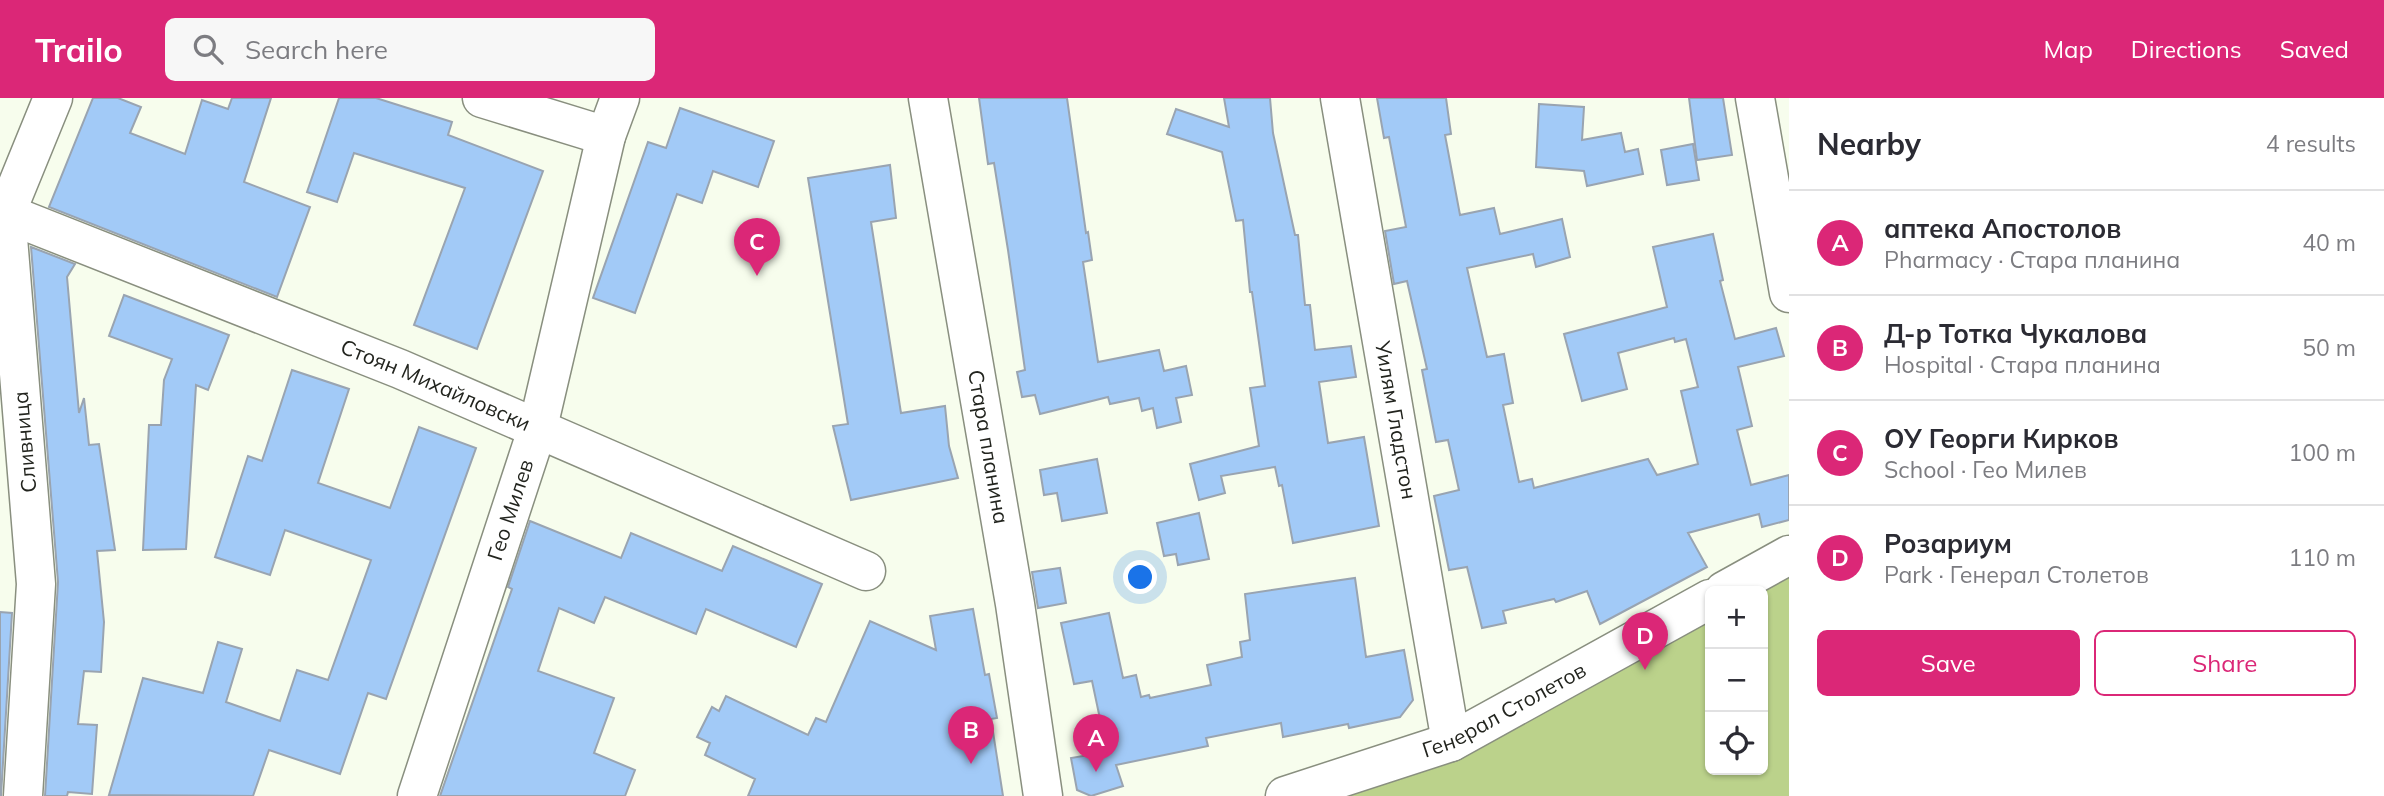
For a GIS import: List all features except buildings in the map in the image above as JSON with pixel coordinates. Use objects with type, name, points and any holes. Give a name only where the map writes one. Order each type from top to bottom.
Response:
[{"type":"street","name":"Сливница","points":[[23,796],[37,584],[3,212],[54,98]]},
{"type":"street","points":[[482,98],[606,136]]},
{"type":"street","name":"Гео Милев","points":[[416,796],[538,427],[606,136],[620,98]]},
{"type":"street","name":"Стара планина","points":[[928,98],[1015,604],[1043,796]]},
{"type":"street","name":"Уилям Гладстон","points":[[1340,98],[1451,742]]},
{"type":"street","points":[[1755,98],[1789,293]]},
{"type":"street","name":"Стоян Михайловски","points":[[3,212],[388,364],[866,570]]},
{"type":"street","points":[[1733,586],[1789,555]]},
{"type":"street","name":"Генерал Столетов","points":[[1285,796],[1451,742],[1705,602]]},
{"type":"green space","points":[[1789,555],[1789,796],[1313,796],[1705,601],[1705,775],[1768,775],[1767,586]]},
{"type":"place","name":"ОУ Георги Кирков","points":[[757,276]]},
{"type":"place","name":"Розариум","points":[[1645,670]]},
{"type":"place","name":"Д-р Тотка Чукалова","points":[[971,764]]},
{"type":"place","name":"аптека Апостолов","points":[[1096,772]]}]
